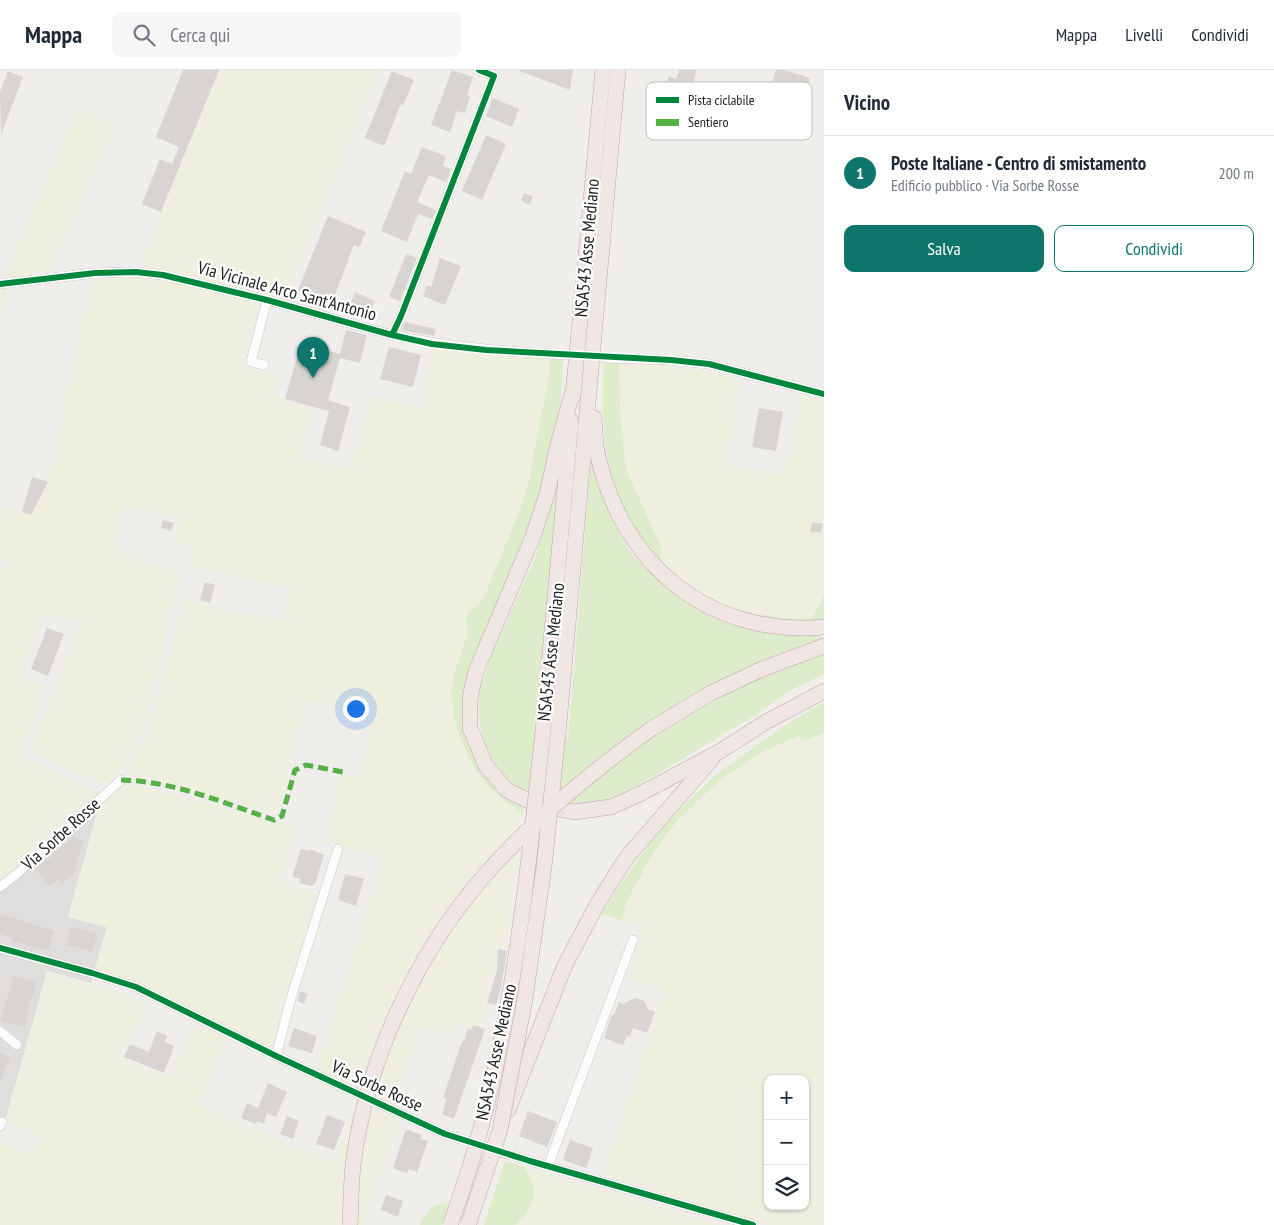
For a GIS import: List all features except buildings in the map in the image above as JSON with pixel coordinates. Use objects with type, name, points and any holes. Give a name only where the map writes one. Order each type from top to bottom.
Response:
[{"type":"highway","name":"NSA543 Asse Mediano","points":[[468,1225],[500,1130],[525,999],[544,867],[561,550],[603,70]]},
{"type":"highway","name":"NSA543 Asse Mediano","points":[[450,1225],[480,1130],[500,1042],[551,733],[590,379],[618,70]]},
{"type":"highway","points":[[590,379],[597,452],[612,498],[630,536],[651,563],[684,592],[718,612],[754,622],[805,628],[824,627]]},
{"type":"highway","points":[[574,386],[547,494],[532,539],[476,671],[470,698],[470,728],[486,766],[507,790],[537,805],[574,812],[611,807],[640,794],[717,753],[766,722],[824,691]]},
{"type":"highway","points":[[350,1225],[353,1165],[364,1109],[381,1050],[420,968],[447,925],[483,878],[514,843],[578,786],[611,757],[651,729],[720,689],[762,669],[824,646]]},
{"type":"highway","points":[[500,1130],[565,965],[600,901],[627,858],[717,753]]},
{"type":"street","name":"Via Vicinale Arco Sant'Antonio","points":[[0,284],[95,273],[136,272],[163,274],[267,300],[392,335],[494,76],[479,70]]},
{"type":"street","points":[[264,365],[251,362],[267,300]]},
{"type":"street","points":[[392,335],[450,346],[563,355]]},
{"type":"street","points":[[605,358],[671,360],[709,364],[824,394]]},
{"type":"street","name":"Via Sorbe Rosse","points":[[0,887],[121,780]]},
{"type":"street","points":[[276,1056],[291,998],[338,849]]},
{"type":"street","points":[[548,1166],[633,940]]},
{"type":"street","name":"Via Sorbe Rosse","points":[[0,948],[136,987],[276,1056],[444,1134],[752,1225]]},
{"type":"street","points":[[0,1031],[17,1045]]},
{"type":"shaded area","points":[[100,802],[68,917],[107,927],[91,983],[47,971],[5,1121],[0,1119],[0,890]]},
{"type":"green space","points":[[220,70],[379,70],[285,302],[214,283],[165,272],[140,269]]},
{"type":"green space","points":[[78,108],[116,124],[51,271],[3,279]]},
{"type":"green space","points":[[149,278],[185,284],[259,305],[243,364],[279,374],[273,396],[314,408],[300,455],[351,469],[370,397],[421,408],[432,346],[551,357],[529,479],[521,507],[483,600],[467,614],[468,632],[454,675],[468,757],[484,782],[502,799],[523,813],[506,948],[496,947],[494,968],[485,1004],[488,1005],[481,1032],[456,1023],[450,1038],[421,1025],[394,1105],[318,1068],[383,858],[324,841],[342,774],[359,778],[376,708],[359,702],[356,712],[307,700],[280,805],[274,813],[127,772],[147,739],[177,626],[185,603],[188,601],[282,621],[290,588],[191,567],[189,565],[194,546],[175,540],[181,520],[125,504],[115,541],[135,558],[181,574],[168,619],[160,665],[142,734],[138,744],[110,781],[100,783],[47,760],[32,749],[79,624],[44,612],[19,676],[44,687],[20,755],[99,792],[0,879],[0,576],[8,560],[0,558],[0,507],[32,516],[48,483],[92,280]]},
{"type":"green space","points":[[8,289],[0,319],[0,290]]},
{"type":"green space","points":[[551,357],[563,358],[561,398],[544,485],[466,727],[524,805],[523,813],[502,799],[484,782],[468,757],[455,722],[451,695],[454,675],[468,632],[467,614],[483,600],[521,507],[529,479]]},
{"type":"green space","points":[[604,362],[619,363],[620,407],[625,463],[662,549],[660,562],[638,535],[627,515],[611,473],[604,430]]},
{"type":"green space","points":[[619,363],[654,363],[689,368],[715,373],[740,382],[728,465],[785,475],[801,395],[824,399],[824,595],[812,619],[780,618],[746,612],[720,603],[685,584],[660,562],[662,549],[625,463],[620,407]]},
{"type":"green space","points":[[593,459],[608,508],[618,531],[631,553],[650,573],[660,562],[685,584],[720,603],[746,612],[780,618],[812,619],[824,595],[824,619],[820,620],[824,652],[824,674],[793,689],[757,714],[635,787],[608,800],[563,804],[526,794],[506,776],[493,760],[485,745],[479,718],[479,692],[491,656],[535,559],[555,491],[559,492],[533,739],[568,740],[591,463]]},
{"type":"green space","points":[[824,702],[824,732],[808,740],[803,740],[799,736],[766,750],[722,778],[678,820],[654,851],[626,903],[622,921],[601,913],[655,835],[715,775],[790,722]]},
{"type":"green space","points":[[824,732],[824,1225],[768,1225],[603,1175],[664,990],[627,977],[644,928],[622,921],[626,903],[654,851],[678,820],[722,778],[766,750],[799,736],[808,740]]},
{"type":"green space","points":[[123,783],[237,811],[296,828],[281,882],[318,894],[271,1050],[95,970],[107,927],[68,917],[100,802]]},
{"type":"green space","points":[[48,971],[117,991],[149,1004],[120,1057],[171,1078],[194,1023],[226,1039],[199,1106],[336,1163],[357,1100],[401,1122],[362,1225],[0,1224],[1,1143],[33,1155],[41,1136],[5,1121]]},
{"type":"green space","points":[[505,1161],[525,1167],[534,1188],[533,1200],[516,1225],[484,1225]]},
{"type":"green space","points":[[525,1167],[719,1225],[516,1225],[532,1206],[535,1192],[530,1177],[525,1172]]},
{"type":"green space","points":[[449,1203],[444,1220],[445,1225],[420,1225],[427,1212],[439,1204]]},
{"type":"marked path","points":[[121,780],[141,781],[180,789],[274,820],[282,816],[295,770],[306,765],[343,772]]},
{"type":"cycle path","points":[[0,284],[95,273],[136,272],[163,275],[267,300],[392,335],[494,76],[479,70]]},
{"type":"cycle path","points":[[392,335],[432,344],[486,350],[671,360],[709,364],[824,394]]},
{"type":"cycle path","points":[[0,948],[136,987],[276,1056],[445,1134],[530,1161],[753,1225]]},
{"type":"place","name":"Poste Italiane - Centro di smistamento","points":[[313,378]]}]
